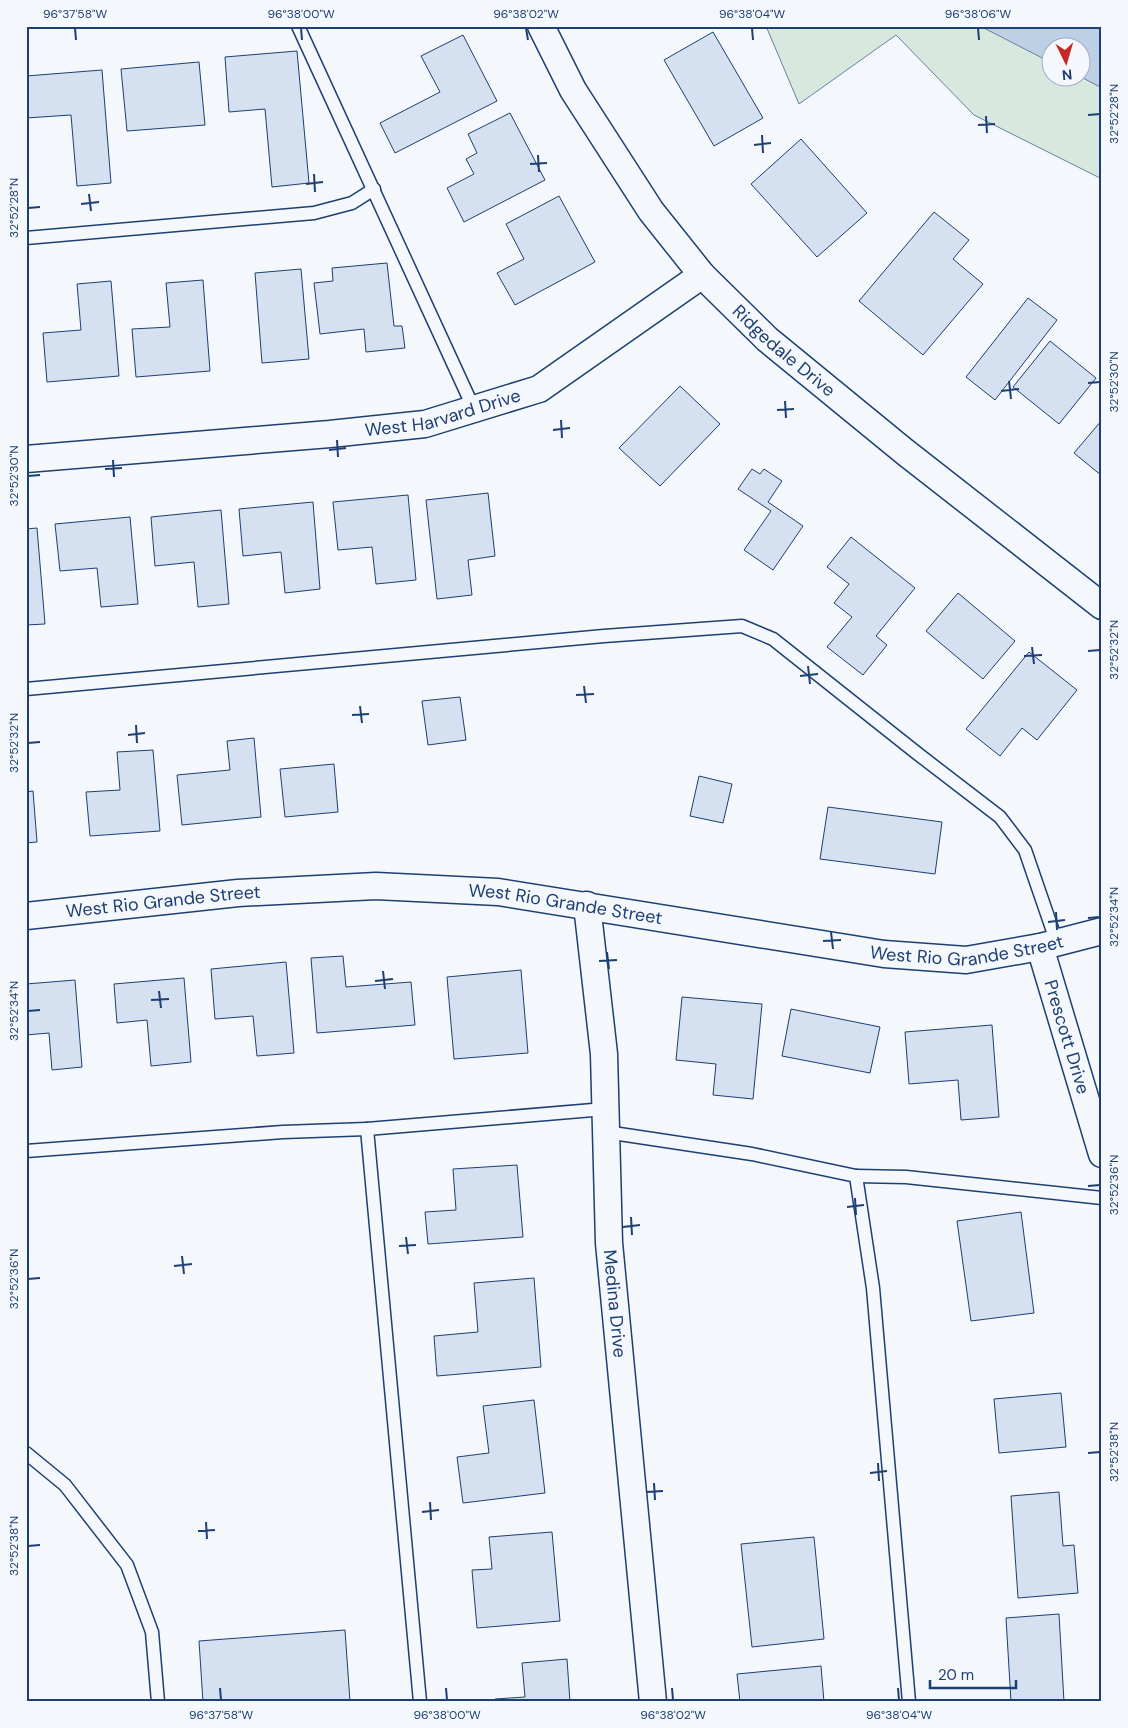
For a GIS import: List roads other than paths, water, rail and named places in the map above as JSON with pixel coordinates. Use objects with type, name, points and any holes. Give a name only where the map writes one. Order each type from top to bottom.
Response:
[{"type":"street","name":"Ridgedale Drive","points":[[541,26],[579,98],[652,211],[702,275],[767,339],[905,452],[1102,606]]},
{"type":"street","name":"West Harvard Drive","points":[[26,459],[330,434],[425,424],[539,389],[702,275]]},
{"type":"street","name":"West Rio Grande Street","points":[[26,916],[238,893],[376,886],[498,892],[884,954],[966,960],[1048,945],[1102,931]]},
{"type":"street","name":"Medina Drive","points":[[587,905],[604,1054],[609,1243],[653,1702]]},
{"type":"street","name":"Prescott Drive","points":[[1048,945],[1102,1154]]},
{"type":"lane","points":[[298,26],[474,409]]},
{"type":"lane","points":[[26,238],[314,213],[352,203],[374,189]]},
{"type":"lane","points":[[26,690],[604,636],[742,626],[774,639],[1000,817],[1025,850],[1048,945]]},
{"type":"lane","points":[[26,1151],[282,1132],[605,1120],[856,1176],[906,1177],[1102,1198]]},
{"type":"lane","points":[[367,1129],[420,1702]]},
{"type":"lane","points":[[856,1176],[873,1288],[909,1702]]},
{"type":"lane","points":[[26,1453],[65,1485],[127,1565],[152,1632],[158,1702]]},
{"type":"water","points":[[980,26],[1102,26],[1102,88],[1090,82],[1090,38],[1040,38],[1040,57]]}]
